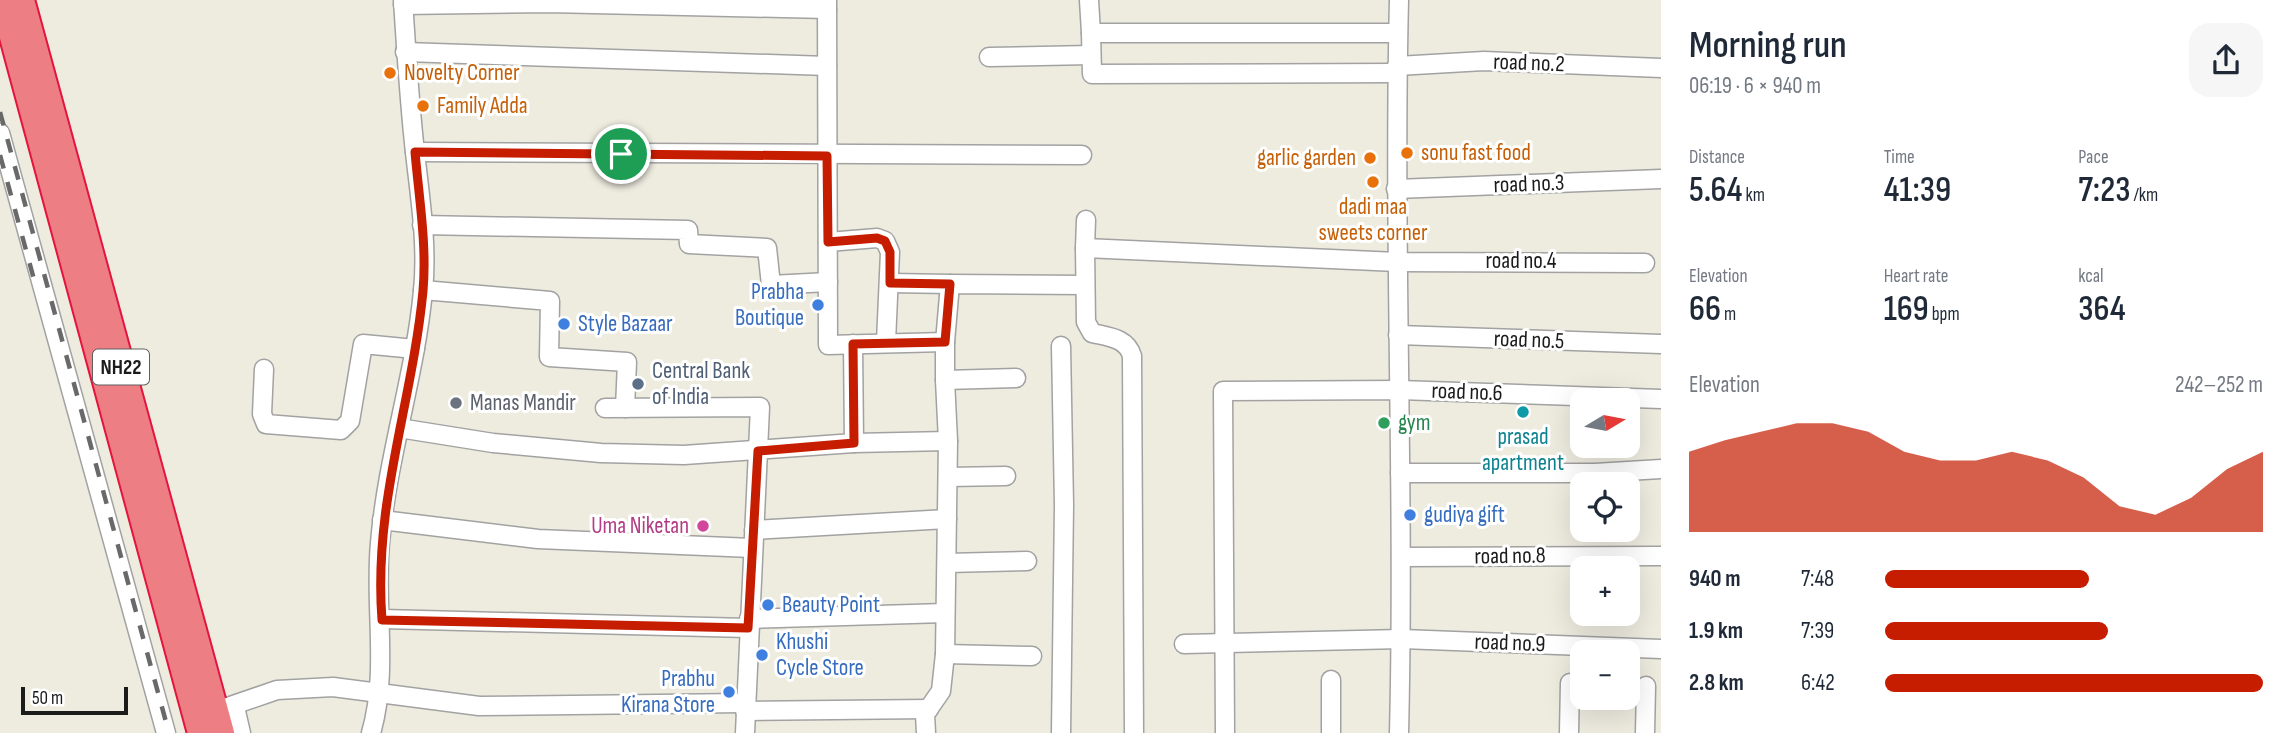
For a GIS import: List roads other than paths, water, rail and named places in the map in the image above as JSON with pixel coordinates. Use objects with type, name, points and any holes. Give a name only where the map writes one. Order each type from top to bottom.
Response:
[{"type":"highway","name":"NH22","points":[[2,0],[200,733]]},
{"type":"highway","name":"NH22","points":[[22,0],[224,717]]},
{"type":"street","points":[[989,57],[1091,55],[1089,0]]},
{"type":"street","points":[[1399,0],[1396,189],[1402,639],[1399,733]]},
{"type":"street","points":[[371,733],[379,692],[382,620],[378,572],[382,520],[415,349],[423,290],[422,225],[405,52],[403,3],[827,5],[828,345],[945,342]]},
{"type":"street","points":[[1091,33],[1398,33]]},
{"type":"street","points":[[405,52],[827,66]]},
{"type":"street","name":"road no.2","points":[[1091,55],[1091,74],[1397,69],[1484,61],[1661,68]]},
{"type":"street","points":[[0,133],[7,180],[166,733]]},
{"type":"street","points":[[415,152],[827,156],[1082,155]]},
{"type":"street","name":"road no.3","points":[[1396,189],[1661,179]]},
{"type":"street","points":[[1086,220],[1086,321],[1092,332],[1121,340],[1129,347],[1132,356],[1134,733]]},
{"type":"street","points":[[422,225],[688,230],[690,244],[767,248],[771,285],[828,282]]},
{"type":"street","points":[[828,242],[877,238],[885,241],[890,252],[886,342]]},
{"type":"street","name":"road no.4","points":[[1085,248],[1397,262],[1645,263]]},
{"type":"street","points":[[890,283],[1085,285]]},
{"type":"street","points":[[926,733],[925,713],[941,691],[945,654],[948,441],[945,342],[950,284]]},
{"type":"street","points":[[423,290],[550,300],[549,357],[627,362],[625,408]]},
{"type":"street","name":"road no.5","points":[[1398,335],[1661,344]]},
{"type":"street","points":[[264,369],[261,414],[266,424],[341,430],[350,421],[363,344],[415,349]]},
{"type":"street","points":[[853,344],[854,443]]},
{"type":"street","points":[[1061,346],[1064,505],[1061,733]]},
{"type":"street","points":[[945,380],[1016,378]]},
{"type":"street","name":"road no.6","points":[[1226,642],[1223,391],[1399,390],[1661,399]]},
{"type":"street","points":[[605,408],[760,407],[744,707],[745,733]]},
{"type":"street","points":[[399,428],[493,443],[601,453],[684,455],[854,443],[948,441]]},
{"type":"street","points":[[1400,473],[1595,473],[1661,469]]},
{"type":"street","points":[[948,477],[1006,475]]},
{"type":"street","points":[[754,530],[947,519]]},
{"type":"street","points":[[382,520],[538,539],[752,548]]},
{"type":"street","name":"road no.8","points":[[1401,557],[1661,556]]},
{"type":"street","points":[[947,564],[1027,561]]},
{"type":"street","points":[[382,620],[749,623],[945,613]]},
{"type":"street","name":"road no.9","points":[[1184,644],[1402,639],[1661,649]]},
{"type":"street","points":[[1225,733],[1226,642]]},
{"type":"street","points":[[945,654],[1032,656]]},
{"type":"street","points":[[1331,680],[1331,733]]},
{"type":"street","points":[[1569,733],[1570,683]]},
{"type":"street","points":[[1645,733],[1646,686]]},
{"type":"street","points":[[242,733],[224,717],[260,694],[333,687],[479,706],[929,709]]},
{"type":"railway","points":[[0,112],[169,733]]},
{"type":"railway","points":[[0,155],[35,283]]},
{"type":"place","name":"Novelty Corner","points":[[390,73]]},
{"type":"place","name":"Family Adda","points":[[423,106]]},
{"type":"place","name":"sonu fast food","points":[[1407,153]]},
{"type":"place","name":"garlic garden","points":[[1370,158]]},
{"type":"place","name":"dadi maa sweets corner","points":[[1373,182]]},
{"type":"place","name":"Prabha Boutique","points":[[818,305]]},
{"type":"place","name":"Style Bazaar","points":[[564,324]]},
{"type":"place","name":"Central Bank of India","points":[[638,384]]},
{"type":"place","name":"Manas Mandir","points":[[456,403]]},
{"type":"place","name":"prasad apartment","points":[[1523,412]]},
{"type":"place","name":"gym","points":[[1384,423]]},
{"type":"place","name":"gudiya gift","points":[[1410,515]]},
{"type":"place","name":"Uma Niketan","points":[[703,526]]},
{"type":"place","name":"Beauty Point","points":[[768,605]]},
{"type":"place","name":"Khushi Cycle Store","points":[[762,655]]},
{"type":"place","name":"Prabhu Kirana Store","points":[[729,692]]}]
